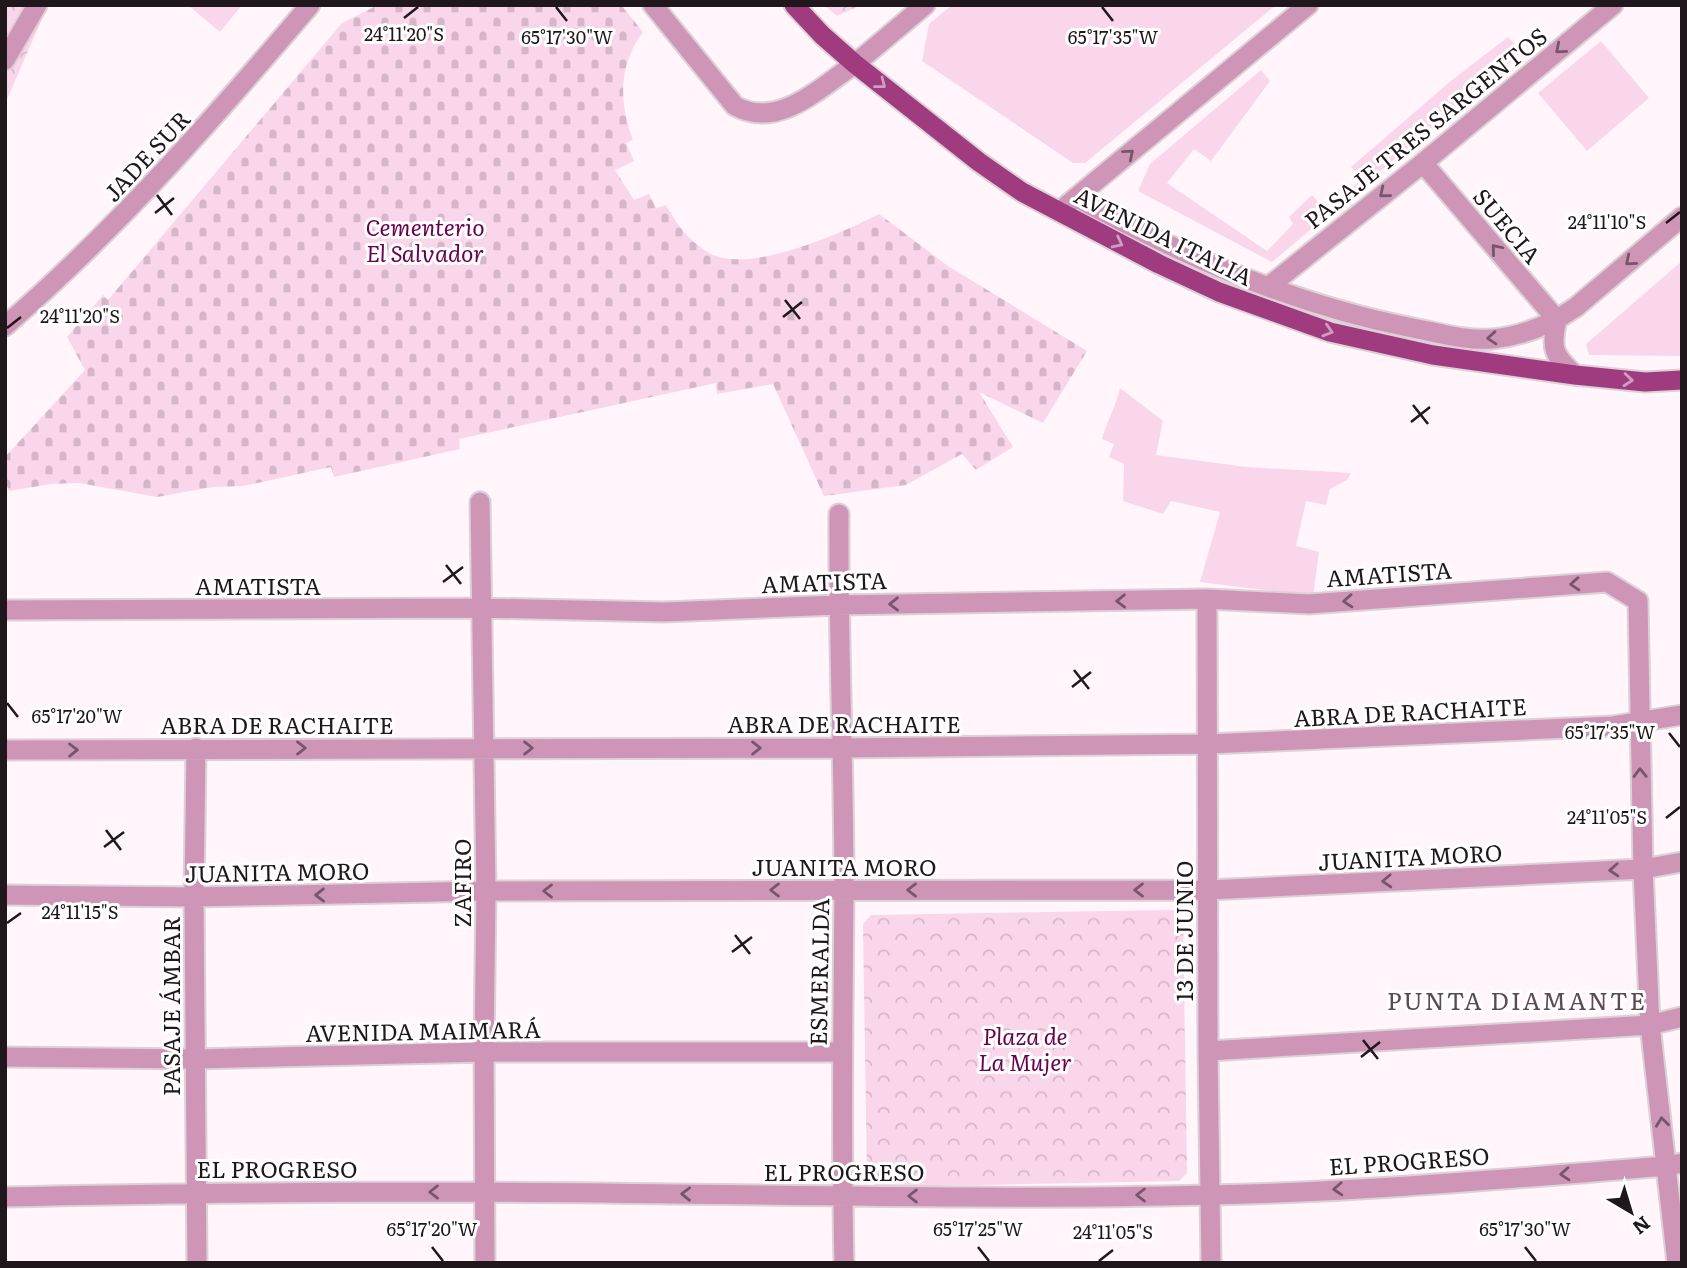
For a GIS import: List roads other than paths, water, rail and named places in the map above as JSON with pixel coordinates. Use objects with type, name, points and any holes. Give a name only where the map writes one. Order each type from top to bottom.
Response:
[{"type":"main road","name":"AVENIDA ITALIA","points":[[794,5],[855,64],[979,162],[1058,212],[1219,292],[1330,332],[1433,355],[1575,375],[1645,382],[1682,380]]},
{"type":"street","points":[[5,60],[37,5]]},
{"type":"street","name":"JADE SUR","points":[[5,326],[127,212],[243,85],[310,5]]},
{"type":"street","points":[[653,5],[735,106],[762,114],[784,110],[855,64],[925,5]]},
{"type":"street","points":[[1058,212],[1308,5]]},
{"type":"street","name":"PASAJE TRES SARGENTOS","points":[[1268,287],[1613,5]]},
{"type":"street","name":"SUECIA","points":[[1423,163],[1557,320]]},
{"type":"street","name":"AVENIDA ITALIA","points":[[1077,198],[1219,268],[1325,308],[1460,337],[1490,339],[1527,333],[1557,320],[1682,217]]},
{"type":"street","points":[[1557,320],[1553,334],[1554,352],[1558,360],[1575,375]]},
{"type":"street","name":"ZAFIRO","points":[[480,502],[486,891],[485,1263]]},
{"type":"street","name":"ESMERALDA","points":[[839,514],[838,605],[844,890],[841,1052],[844,1263]]},
{"type":"street","name":"AMATISTA","points":[[5,610],[480,608],[664,611],[1206,598],[1309,604],[1607,582],[1638,601],[1639,721]]},
{"type":"street","name":"13 DE JUNIO","points":[[1206,598],[1211,1263]]},
{"type":"street","name":"ABRA DE RACHAITE","points":[[5,750],[841,748],[1208,744],[1613,726],[1682,715]]},
{"type":"street","points":[[1639,721],[1650,1025],[1675,1165],[1677,1263]]},
{"type":"street","name":"PASAJE ÁMBAR","points":[[196,748],[194,897],[197,1263]]},
{"type":"street","name":"JUANITA MORO","points":[[5,895],[194,897],[486,891],[1208,890],[1643,869],[1682,862]]},
{"type":"street","points":[[1208,1051],[1650,1025],[1682,1017]]},
{"type":"street","name":"AVENIDA MAIMARÁ","points":[[5,1058],[195,1059],[484,1052],[841,1052]]},
{"type":"street","name":"EL PROGRESO","points":[[5,1197],[484,1192],[842,1196],[1209,1195],[1406,1186],[1675,1165]]},
{"type":"district","name":"PUNTA DIAMANTE","points":[[1517,999]]},
{"type":"park label","name":"Cementerio El Salvador","points":[[425,239]]},
{"type":"park label","name":"Plaza de La Mujer","points":[[1025,1048]]}]
